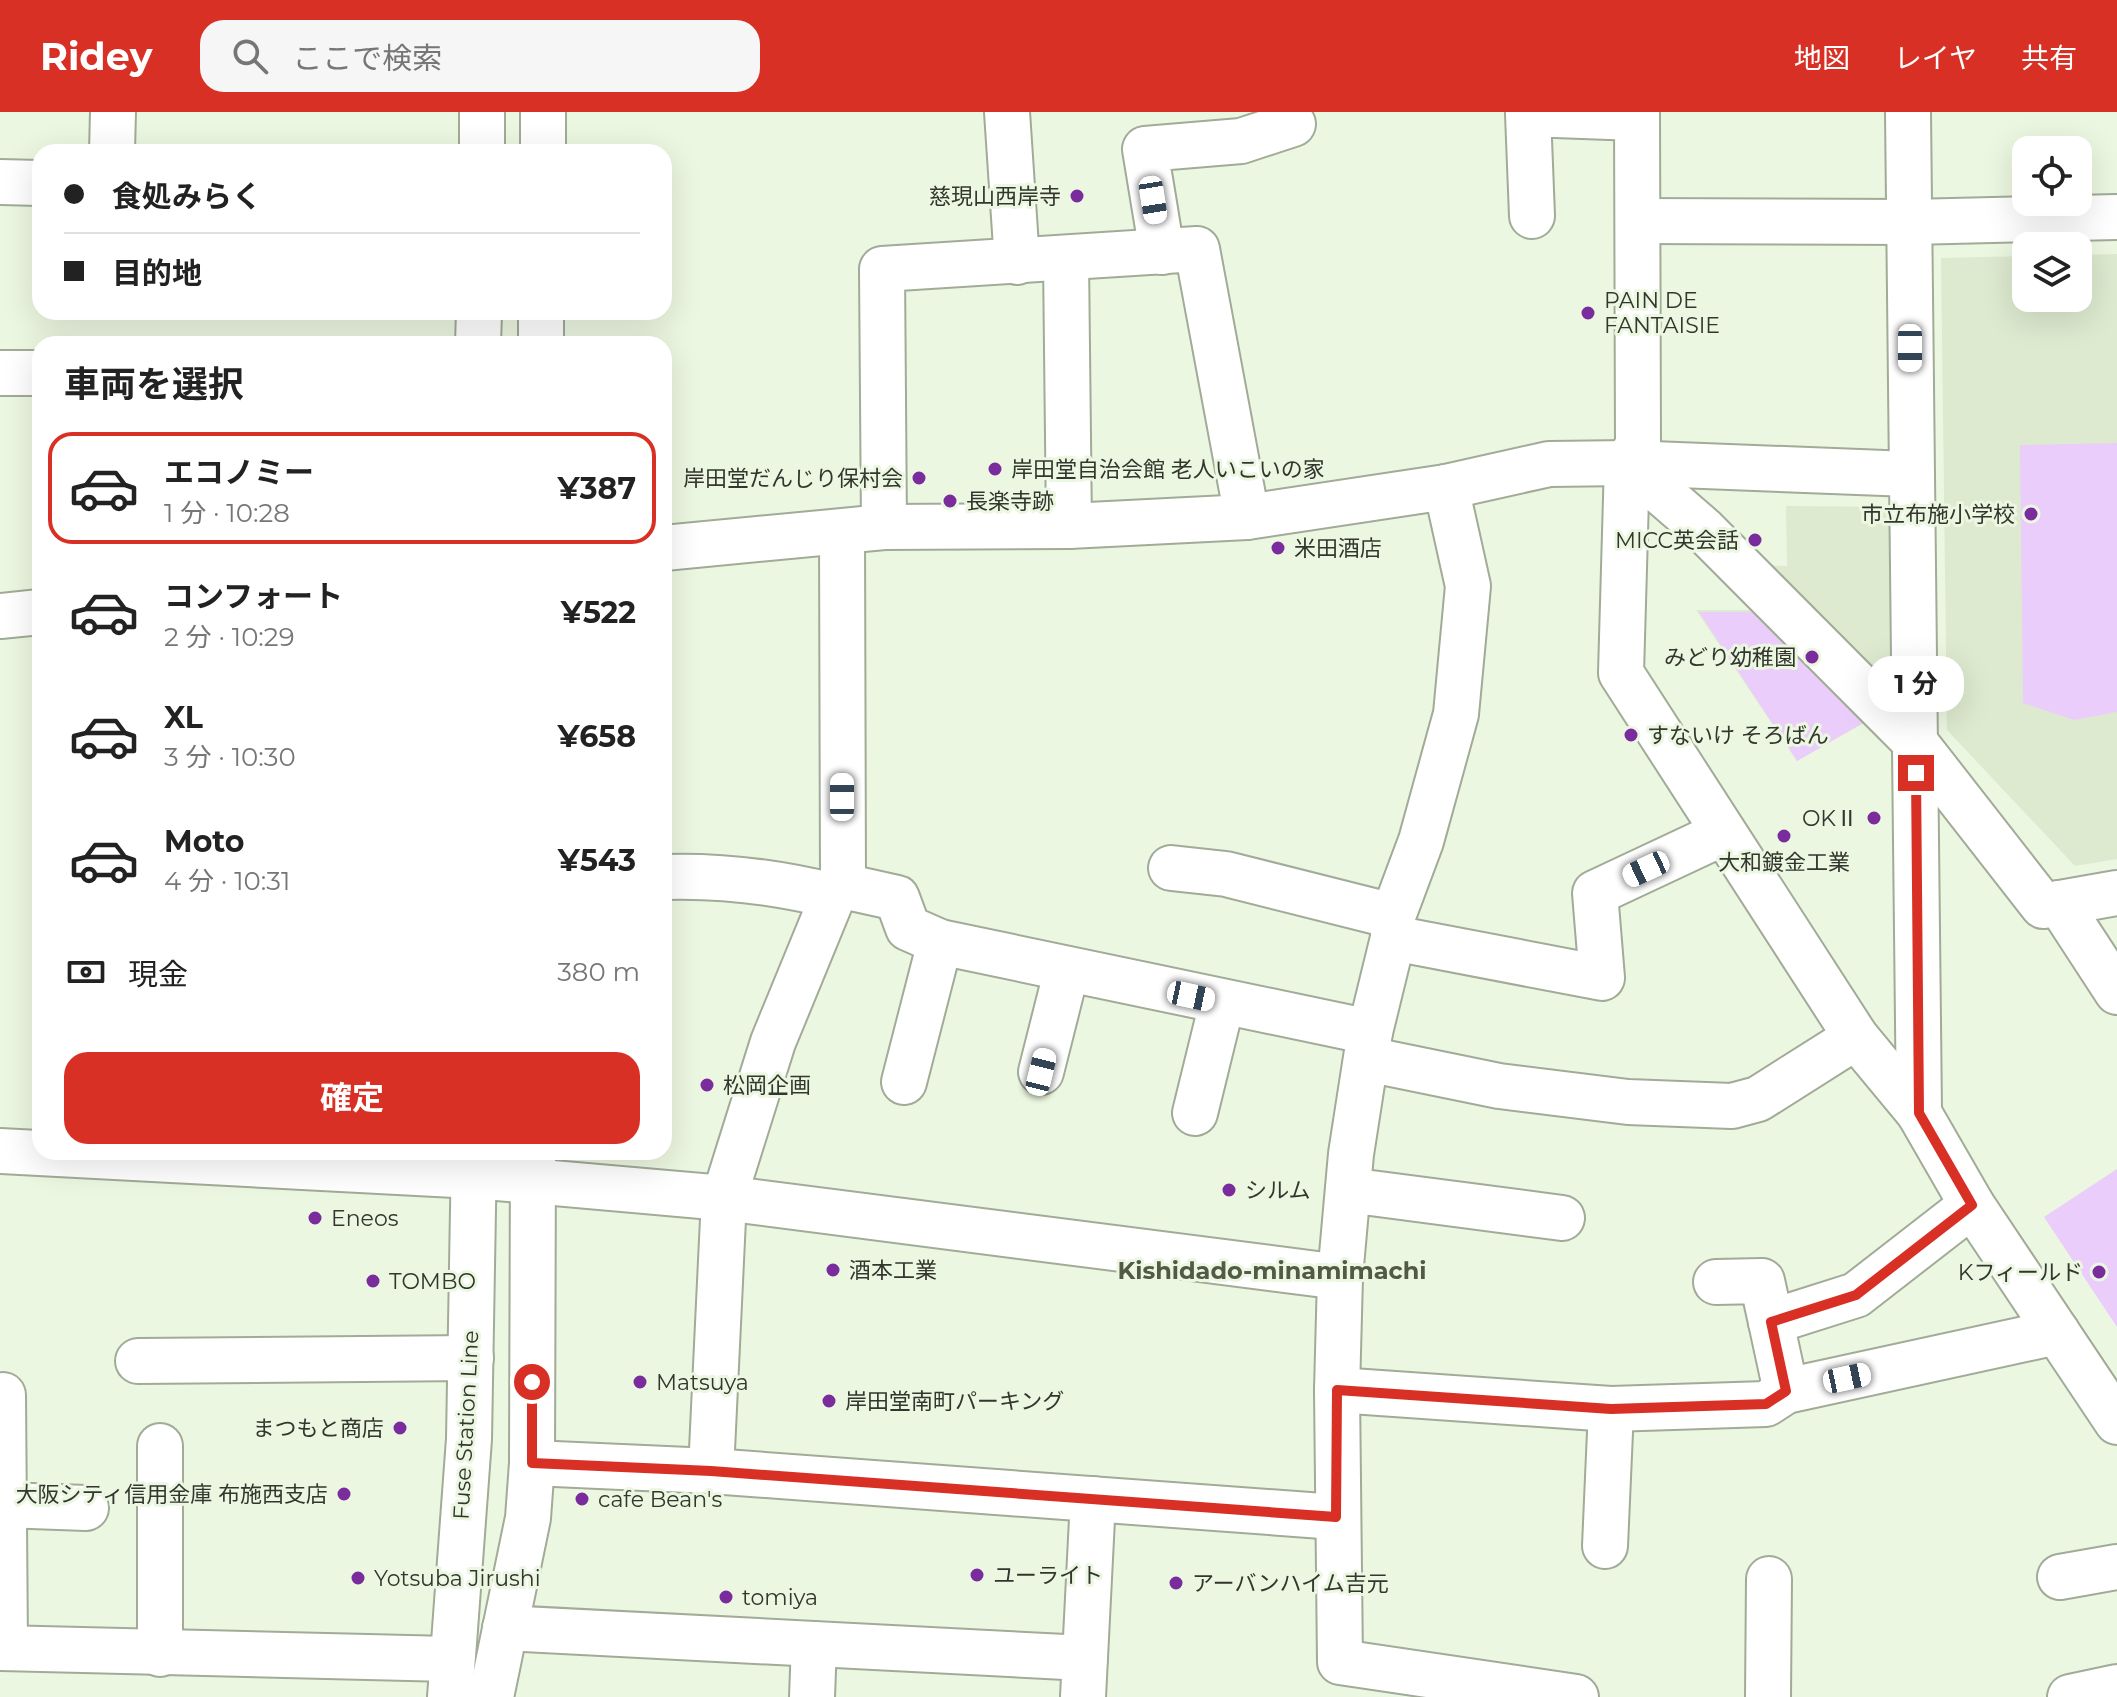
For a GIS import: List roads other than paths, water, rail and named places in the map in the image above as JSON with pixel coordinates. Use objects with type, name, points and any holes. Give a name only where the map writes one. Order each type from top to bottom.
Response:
[{"type":"street","points":[[112,144],[113,112]]},
{"type":"street","points":[[482,112],[482,144]]},
{"type":"street","points":[[543,112],[543,144]]},
{"type":"street","points":[[1007,112],[1017,262]]},
{"type":"street","points":[[1908,112],[1919,1113]]},
{"type":"street","points":[[1532,216],[1528,114],[1637,115],[1638,445],[1627,463],[1621,673],[1856,1037],[1919,1113],[1972,1205],[2117,1422]]},
{"type":"street","points":[[1162,252],[1145,149],[1241,141],[1293,124]]},
{"type":"street","points":[[0,182],[32,183]]},
{"type":"street","points":[[1638,221],[1910,222],[2117,217]]},
{"type":"street","points":[[884,527],[882,269],[1197,249],[1247,517]]},
{"type":"street","points":[[1066,259],[1069,526]]},
{"type":"street","points":[[0,373],[32,373]]},
{"type":"street","points":[[672,547],[884,527],[1069,526],[1247,517],[1446,487],[1549,464],[1627,463],[1910,474]]},
{"type":"street","points":[[1627,463],[1703,529],[1915,742],[2043,906],[2117,893]]},
{"type":"street","points":[[1446,487],[1468,586],[1456,714],[1421,841],[1393,927],[1369,1046],[1348,1190],[1340,1277],[1336,1517],[1340,1662],[1376,1682],[1576,1697]]},
{"type":"street","points":[[711,1471],[724,1198],[773,1042],[838,891],[842,532]]},
{"type":"street","points":[[0,616],[32,613]]},
{"type":"street","points":[[1171,868],[1226,874],[1393,927],[1602,978],[1595,893],[1723,833]]},
{"type":"street","points":[[672,877],[717,875],[897,898],[908,928],[940,942],[1222,1003],[1499,1086],[1613,1101],[1732,1106],[1758,1099],[1856,1037]]},
{"type":"street","points":[[2059,903],[2117,992]]},
{"type":"street","points":[[904,1082],[940,942]]},
{"type":"street","points":[[1041,1072],[1067,969]]},
{"type":"street","points":[[1195,1113],[1222,1003]]},
{"type":"street","points":[[0,1151],[32,1152]]},
{"type":"street","points":[[328,1160],[532,1166],[572,1187],[724,1198],[1340,1277]]},
{"type":"street","name":"Fuse Station Line","points":[[450,1678],[469,1439],[474,1164]]},
{"type":"street","points":[[491,1697],[528,1518],[532,1463],[532,1166]]},
{"type":"street","points":[[1348,1190],[1562,1218]]},
{"type":"street","points":[[1771,1322],[1856,1295],[1972,1205]]},
{"type":"street","points":[[1716,1282],[1762,1281],[1786,1391]]},
{"type":"street","points":[[1337,1390],[1611,1409],[1766,1404],[1786,1391],[2057,1332]]},
{"type":"street","points":[[138,1361],[471,1358]]},
{"type":"street","points":[[3,1395],[3,1648],[160,1654],[450,1678]]},
{"type":"street","points":[[1605,1546],[1611,1409]]},
{"type":"street","points":[[160,1446],[160,1654]]},
{"type":"street","points":[[532,1463],[711,1471],[1336,1517]]},
{"type":"street","points":[[505,1628],[814,1644],[1084,1678],[1093,1499]]},
{"type":"street","points":[[4,1505],[86,1508]]},
{"type":"street","points":[[2060,1577],[2117,1567]]},
{"type":"street","points":[[1768,1697],[1769,1579]]},
{"type":"street","points":[[812,1697],[814,1644]]},
{"type":"street","points":[[2070,1697],[2117,1687]]},
{"type":"place","name":"慈現山西岸寺","points":[[1077,196]]},
{"type":"place","name":"PAIN DE FANTAISIE","points":[[1588,313]]},
{"type":"place","name":"岸田堂自治会館 老人いこいの家","points":[[995,469]]},
{"type":"place","name":"岸田堂だんじり保村会","points":[[919,478]]},
{"type":"place","name":"長楽寺跡","points":[[950,501]]},
{"type":"place","name":"市立布施小学校","points":[[2031,514]]},
{"type":"place","name":"MICC英会話","points":[[1755,540]]},
{"type":"place","name":"米田酒店","points":[[1278,548]]},
{"type":"place","name":"みどり幼稚園","points":[[1812,657]]},
{"type":"place","name":"すないけ そろばん","points":[[1631,735]]},
{"type":"place","name":"OKⅡ","points":[[1874,818]]},
{"type":"place","name":"大和鍍金工業","points":[[1784,836]]},
{"type":"place","name":"松岡企画","points":[[707,1085]]},
{"type":"place","name":"シルム","points":[[1229,1190]]},
{"type":"place","name":"Eneos","points":[[315,1218]]},
{"type":"place","name":"酒本工業","points":[[833,1270]]},
{"type":"place","name":"Kフィールド","points":[[2099,1272]]},
{"type":"place","name":"TOMBO","points":[[373,1281]]},
{"type":"place","name":"Matsuya","points":[[640,1382]]},
{"type":"place","name":"岸田堂南町パーキング","points":[[829,1401]]},
{"type":"place","name":"まつもと商店","points":[[400,1428]]},
{"type":"place","name":"大阪シティ信用金庫 布施西支店","points":[[344,1494]]},
{"type":"place","name":"cafe Bean's","points":[[582,1499]]},
{"type":"place","name":"ユーライト","points":[[977,1575]]},
{"type":"place","name":"Yotsuba Jirushi","points":[[358,1578]]},
{"type":"place","name":"アーバンハイム吉元","points":[[1176,1583]]},
{"type":"place","name":"tomiya","points":[[726,1597]]},
{"type":"district","name":"Kishidado-minamimachi","points":[[1272,1270]]}]
